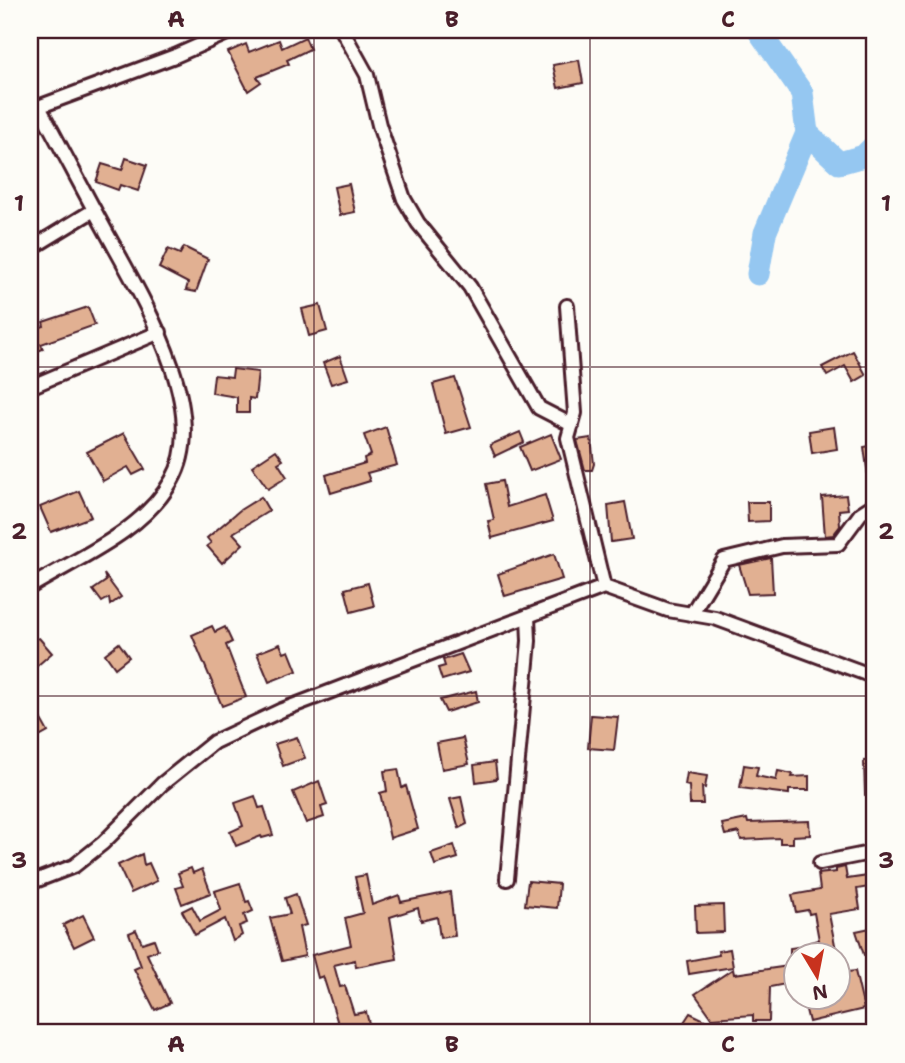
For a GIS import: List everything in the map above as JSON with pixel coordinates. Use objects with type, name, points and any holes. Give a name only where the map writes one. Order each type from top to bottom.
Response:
[{"type":"street","points":[[30,587],[141,520],[172,481],[184,455],[182,410],[160,332],[94,210],[34,108],[175,56],[234,30]]},
{"type":"street","points":[[342,30],[367,75],[383,137],[404,199],[418,223],[470,287],[539,408],[572,425]]},
{"type":"street","points":[[30,249],[94,210]]},
{"type":"street","points":[[567,306],[575,413],[568,438],[604,587]]},
{"type":"street","points":[[30,387],[160,332]]},
{"type":"street","points":[[692,612],[724,560],[782,546],[838,544],[861,513],[875,504]]},
{"type":"street","points":[[30,883],[74,866],[103,844],[162,784],[214,743],[282,710],[604,587],[668,610],[715,618],[875,677]]},
{"type":"street","points":[[507,879],[529,641],[528,616]]},
{"type":"street","points":[[820,863],[875,852]]},
{"type":"building","points":[[305,37],[310,49],[287,60],[289,64],[257,77],[261,82],[248,91],[228,52],[246,44],[249,52],[279,40],[282,48]]},
{"type":"building","points":[[579,60],[583,83],[558,88],[553,65]]},
{"type":"building","points":[[126,158],[147,165],[138,191],[120,185],[118,190],[96,182],[102,164],[122,170]]},
{"type":"building","points":[[349,184],[355,212],[340,215],[334,187]]},
{"type":"building","points":[[184,247],[208,259],[196,292],[186,290],[188,283],[159,268],[168,249],[180,254]]},
{"type":"building","points":[[320,305],[327,331],[309,336],[302,309]]},
{"type":"building","points":[[88,307],[95,325],[41,344],[43,349],[30,354],[30,330],[44,326],[43,322]]},
{"type":"building","points":[[853,351],[866,375],[854,382],[845,366],[827,376],[822,367]]},
{"type":"building","points":[[340,356],[348,379],[331,384],[323,363]]},
{"type":"building","points":[[233,369],[258,372],[255,399],[249,398],[249,413],[237,413],[237,397],[212,393],[214,375],[232,377]]},
{"type":"building","points":[[455,378],[471,427],[446,434],[433,384]]},
{"type":"building","points":[[386,427],[397,465],[367,473],[370,481],[331,493],[326,475],[365,463],[364,458],[371,455],[364,435]]},
{"type":"building","points":[[834,427],[837,449],[812,453],[809,431]]},
{"type":"building","points":[[520,432],[524,442],[495,456],[490,445]]},
{"type":"building","points":[[124,433],[145,469],[133,475],[128,467],[103,481],[87,452]]},
{"type":"building","points":[[551,434],[561,459],[530,471],[520,447]]},
{"type":"building","points":[[591,438],[594,464],[592,470],[585,470],[577,440]]},
{"type":"building","points":[[875,445],[875,483],[869,483],[864,447]]},
{"type":"building","points":[[276,450],[283,460],[278,463],[287,477],[268,489],[252,466]]},
{"type":"building","points":[[502,481],[507,507],[545,495],[553,521],[492,538],[488,521],[494,520],[486,484]]},
{"type":"building","points":[[79,491],[91,517],[51,532],[40,507]]},
{"type":"building","points":[[846,495],[848,509],[839,510],[840,526],[833,535],[825,536],[822,497]]},
{"type":"building","points":[[261,497],[269,511],[233,533],[243,544],[222,563],[207,546],[211,543],[207,538],[240,510]]},
{"type":"building","points":[[625,502],[632,539],[611,542],[608,505]]},
{"type":"building","points":[[747,502],[769,502],[769,521],[748,522]]},
{"type":"building","points":[[554,554],[562,579],[505,596],[498,574]]},
{"type":"building","points":[[771,558],[773,593],[748,594],[739,565]]},
{"type":"building","points":[[104,574],[121,597],[110,605],[109,598],[102,602],[93,590],[106,581]]},
{"type":"building","points":[[368,583],[374,606],[351,612],[345,589]]},
{"type":"building","points":[[212,626],[215,632],[225,627],[232,642],[226,645],[246,697],[222,706],[192,635]]},
{"type":"building","points":[[39,638],[52,653],[30,672],[30,640]]},
{"type":"building","points":[[119,643],[129,657],[115,668],[105,654]]},
{"type":"building","points":[[280,644],[284,653],[289,651],[297,671],[269,682],[257,653]]},
{"type":"building","points":[[461,654],[469,672],[442,680],[438,668],[445,666],[443,660]]},
{"type":"building","points":[[476,691],[478,702],[446,712],[440,700]]},
{"type":"building","points":[[591,715],[618,717],[614,750],[588,748]]},
{"type":"building","points":[[39,716],[48,732],[30,742],[30,721]]},
{"type":"building","points":[[297,737],[305,758],[283,766],[275,744]]},
{"type":"building","points":[[463,738],[469,764],[442,769],[437,743]]},
{"type":"building","points":[[875,760],[875,794],[865,795],[864,761]]},
{"type":"building","points":[[495,762],[497,779],[476,782],[474,765]]},
{"type":"building","points":[[744,765],[758,767],[756,776],[776,780],[778,771],[793,774],[792,777],[809,776],[809,790],[789,790],[789,794],[740,788]]},
{"type":"building","points":[[398,769],[402,788],[406,786],[418,829],[390,838],[380,793],[387,791],[384,771]]},
{"type":"building","points":[[687,773],[707,776],[705,788],[702,787],[703,804],[690,804],[689,786],[685,785]]},
{"type":"building","points":[[319,781],[327,805],[321,807],[324,817],[306,823],[293,792]]},
{"type":"building","points":[[255,796],[259,808],[264,807],[273,835],[261,836],[236,846],[230,832],[243,826],[235,803]]},
{"type":"building","points":[[461,797],[467,824],[459,828],[450,799]]},
{"type":"building","points":[[747,819],[748,823],[809,821],[810,835],[793,836],[793,843],[780,843],[780,838],[741,840],[739,832],[725,835],[722,824]]},
{"type":"building","points":[[454,845],[458,858],[435,865],[431,853]]},
{"type":"building","points":[[142,854],[144,865],[149,863],[157,881],[131,893],[118,865]]},
{"type":"building","points":[[845,867],[847,879],[875,875],[875,886],[857,889],[860,909],[829,914],[834,940],[819,940],[814,913],[809,914],[808,910],[796,912],[792,895],[820,890],[818,874],[836,872],[836,869]]},
{"type":"building","points":[[191,868],[193,873],[202,869],[211,893],[182,904],[176,888],[183,886],[178,873]]},
{"type":"building","points":[[366,875],[372,905],[399,895],[401,902],[450,892],[455,936],[440,938],[437,917],[421,921],[418,908],[390,917],[397,959],[356,967],[355,960],[334,965],[340,987],[345,986],[354,1014],[366,1012],[370,1027],[359,1030],[359,1033],[341,1033],[323,976],[318,978],[312,955],[351,945],[345,918],[363,913],[355,877]]},
{"type":"building","points":[[528,881],[559,884],[557,908],[525,905]]},
{"type":"building","points":[[240,883],[246,902],[249,901],[253,911],[244,915],[247,923],[239,926],[242,935],[233,941],[225,919],[195,935],[182,911],[192,906],[200,921],[221,910],[215,891]]},
{"type":"building","points":[[296,894],[306,925],[299,927],[305,956],[282,961],[270,918],[290,914],[285,898]]},
{"type":"building","points":[[723,905],[724,932],[696,933],[695,906]]},
{"type":"building","points":[[83,915],[94,937],[74,947],[63,925]]},
{"type":"building","points":[[875,927],[875,955],[864,955],[856,931]]},
{"type":"building","points":[[136,930],[142,943],[154,939],[158,950],[147,954],[170,1003],[155,1010],[134,969],[141,966],[129,933]]},
{"type":"building","points":[[730,949],[733,967],[689,974],[687,961],[719,955],[718,951]]},
{"type":"building","points":[[782,967],[782,985],[770,987],[769,1021],[753,1021],[753,1015],[712,1018],[695,994],[733,969],[734,974]]},
{"type":"building","points":[[852,971],[855,971],[864,1009],[809,1022],[806,1010],[852,1010]]},
{"type":"building","points":[[690,1013],[711,1023],[707,1033],[677,1033]]},
{"type":"waterway","points":[[758,30],[802,93],[807,133],[765,233],[758,274]]},
{"type":"waterway","points":[[807,133],[839,163],[864,156],[875,145]]}]
